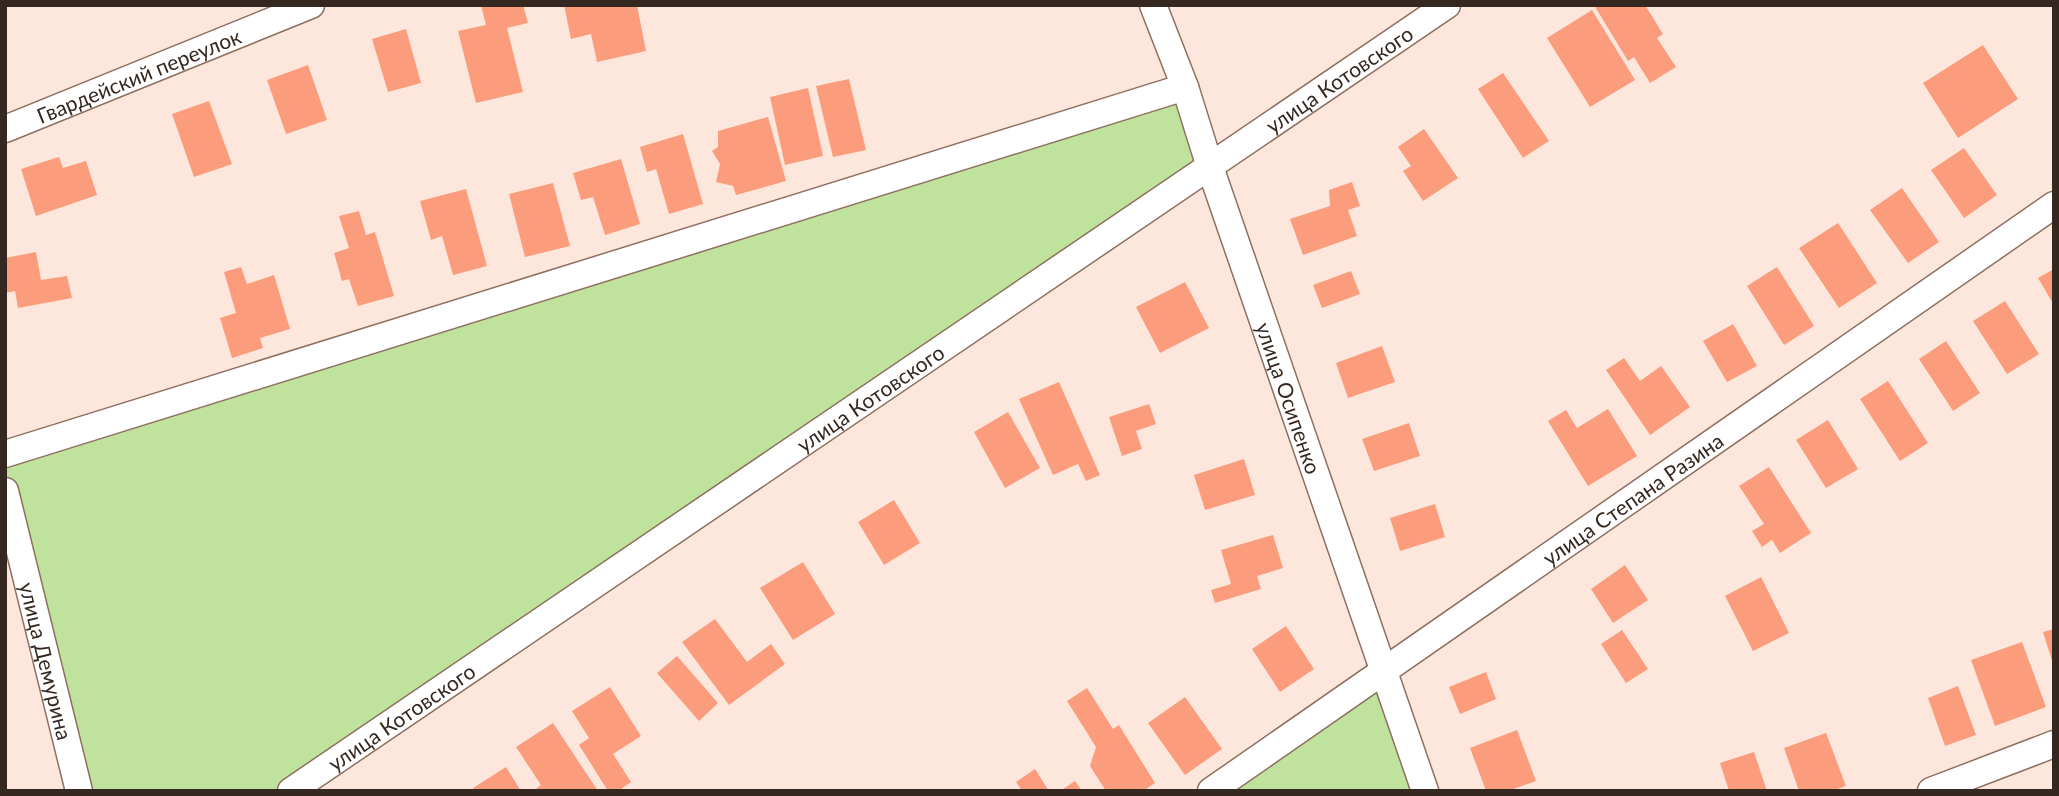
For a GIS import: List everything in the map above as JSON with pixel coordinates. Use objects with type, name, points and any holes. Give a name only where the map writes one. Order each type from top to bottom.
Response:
[{"type":"street","name":"Гвардейский переулок","points":[[5,129],[311,5]]},
{"type":"street","name":"улица Осипенко","points":[[1153,5],[1185,87],[1209,167],[1425,791]]},
{"type":"street","name":"улица Котовского","points":[[291,791],[1447,5]]},
{"type":"street","points":[[5,454],[1185,87]]},
{"type":"street","name":"улица Степана Разина","points":[[1211,791],[2054,205]]},
{"type":"street","name":"улица Демурина","points":[[5,491],[79,791]]},
{"type":"street","points":[[1931,791],[2054,744]]},
{"type":"green space","points":[[1185,87],[1210,167],[291,791],[79,791],[5,491],[5,454]]},
{"type":"green space","points":[[1382,670],[1425,791],[1211,791]]},
{"type":"building","points":[[481,5],[523,5],[528,23],[507,28],[523,92],[476,103],[458,31],[486,25]]},
{"type":"building","points":[[564,5],[637,5],[646,51],[597,62],[591,34],[571,39]]},
{"type":"building","points":[[1594,5],[1645,5],[1663,34],[1657,38],[1676,67],[1650,83],[1634,57],[1628,61]]},
{"type":"building","points":[[1592,10],[1635,80],[1590,107],[1547,38]]},
{"type":"building","points":[[406,29],[421,83],[388,92],[372,39]]},
{"type":"building","points":[[1983,45],[2018,99],[1958,138],[1923,83]]},
{"type":"building","points":[[308,65],[327,120],[286,134],[267,80]]},
{"type":"building","points":[[1503,73],[1549,141],[1523,158],[1478,89]]},
{"type":"building","points":[[849,79],[866,150],[833,157],[816,86]]},
{"type":"building","points":[[808,88],[823,156],[785,165],[770,97]]},
{"type":"building","points":[[209,101],[232,164],[194,177],[172,114]]},
{"type":"building","points":[[768,117],[786,181],[736,195],[733,186],[716,182],[720,164],[712,151],[718,147],[718,131]]},
{"type":"building","points":[[1424,129],[1458,178],[1423,201],[1403,171],[1411,166],[1398,147]]},
{"type":"building","points":[[683,134],[703,204],[669,214],[656,169],[647,172],[640,147]]},
{"type":"building","points":[[1964,148],[1997,195],[1964,218],[1931,170]]},
{"type":"building","points":[[59,157],[63,168],[86,161],[97,195],[36,216],[21,169]]},
{"type":"building","points":[[621,159],[640,224],[605,235],[593,197],[581,200],[573,173]]},
{"type":"building","points":[[1352,182],[1360,206],[1348,210],[1357,236],[1303,255],[1290,219],[1330,206],[1329,190]]},
{"type":"building","points":[[553,183],[570,246],[525,257],[509,194]]},
{"type":"building","points":[[1902,188],[1939,242],[1908,263],[1870,210]]},
{"type":"building","points":[[466,189],[487,266],[453,275],[442,236],[431,240],[420,201]]},
{"type":"building","points":[[359,211],[366,235],[375,232],[394,296],[358,306],[349,279],[342,281],[334,253],[349,248],[339,216]]},
{"type":"building","points":[[1838,223],[1877,283],[1839,308],[1799,248]]},
{"type":"building","points":[[36,252],[41,280],[67,276],[72,298],[18,308],[15,291],[5,293],[5,258]]},
{"type":"building","points":[[241,267],[247,284],[274,275],[290,329],[260,338],[263,348],[232,358],[220,318],[236,313],[224,272]]},
{"type":"building","points":[[1777,267],[1814,326],[1784,345],[1747,286]]},
{"type":"building","points":[[2054,269],[2054,305],[2038,278]]},
{"type":"building","points":[[1351,271],[1360,294],[1322,308],[1313,285]]},
{"type":"building","points":[[1185,282],[1209,328],[1160,353],[1136,307]]},
{"type":"building","points":[[2005,301],[2039,354],[2007,374],[1973,321]]},
{"type":"building","points":[[1733,324],[1757,366],[1727,382],[1703,341]]},
{"type":"building","points":[[1946,341],[1980,393],[1953,411],[1919,359]]},
{"type":"building","points":[[1382,346],[1395,382],[1348,398],[1336,363]]},
{"type":"building","points":[[1624,358],[1640,381],[1661,366],[1690,407],[1650,435],[1606,370]]},
{"type":"building","points":[[1888,381],[1928,443],[1900,461],[1860,399]]},
{"type":"building","points":[[1059,382],[1100,475],[1086,481],[1078,464],[1053,475],[1019,399]]},
{"type":"building","points":[[1149,404],[1156,424],[1136,431],[1142,449],[1122,456],[1109,417]]},
{"type":"building","points":[[1608,409],[1637,456],[1588,486],[1548,421],[1566,410],[1577,428]]},
{"type":"building","points":[[1008,412],[1040,468],[1005,488],[974,432]]},
{"type":"building","points":[[1828,420],[1858,469],[1826,488],[1796,440]]},
{"type":"building","points":[[1409,423],[1420,456],[1374,471],[1362,439]]},
{"type":"building","points":[[1244,459],[1255,495],[1205,510],[1194,475]]},
{"type":"building","points":[[1769,467],[1811,533],[1780,553],[1772,540],[1762,547],[1752,531],[1764,524],[1739,486]]},
{"type":"building","points":[[894,500],[920,543],[884,565],[858,522]]},
{"type":"building","points":[[1435,504],[1445,537],[1400,551],[1390,518]]},
{"type":"building","points":[[1273,535],[1283,568],[1257,576],[1261,589],[1215,603],[1211,590],[1231,584],[1221,550]]},
{"type":"building","points":[[803,562],[835,614],[793,640],[760,588]]},
{"type":"building","points":[[1625,565],[1648,600],[1613,623],[1591,589]]},
{"type":"building","points":[[1761,577],[1789,633],[1753,651],[1725,596]]},
{"type":"building","points":[[715,619],[747,662],[771,644],[785,664],[729,705],[682,642]]},
{"type":"building","points":[[1286,626],[1314,669],[1280,692],[1252,649]]},
{"type":"building","points":[[2054,629],[2054,663],[2053,664],[2043,632]]},
{"type":"building","points":[[1622,630],[1648,669],[1626,683],[1601,644]]},
{"type":"building","points":[[2022,642],[2046,707],[1995,726],[1971,660]]},
{"type":"building","points":[[677,656],[718,703],[699,721],[657,673]]},
{"type":"building","points":[[1486,672],[1496,699],[1460,714],[1449,687]]},
{"type":"building","points":[[1958,686],[1976,735],[1945,746],[1928,698]]},
{"type":"building","points":[[610,687],[641,736],[613,754],[631,782],[618,791],[608,791],[579,745],[589,738],[572,711]]},
{"type":"building","points":[[1087,688],[1113,729],[1119,725],[1155,783],[1143,791],[1106,791],[1090,766],[1096,747],[1067,701]]},
{"type":"building","points":[[1185,697],[1222,749],[1185,775],[1148,723]]},
{"type":"building","points":[[553,723],[598,791],[533,791],[541,785],[516,747]]},
{"type":"building","points":[[1517,730],[1536,781],[1508,791],[1486,791],[1470,748]]},
{"type":"building","points":[[1826,733],[1846,786],[1832,791],[1799,791],[1784,748]]},
{"type":"building","points":[[1754,752],[1767,791],[1729,791],[1720,763]]},
{"type":"building","points":[[506,767],[521,791],[475,791],[473,788]]},
{"type":"building","points":[[1035,769],[1049,791],[1022,791],[1016,782]]},
{"type":"building","points":[[1075,781],[1082,791],[1060,791]]}]
